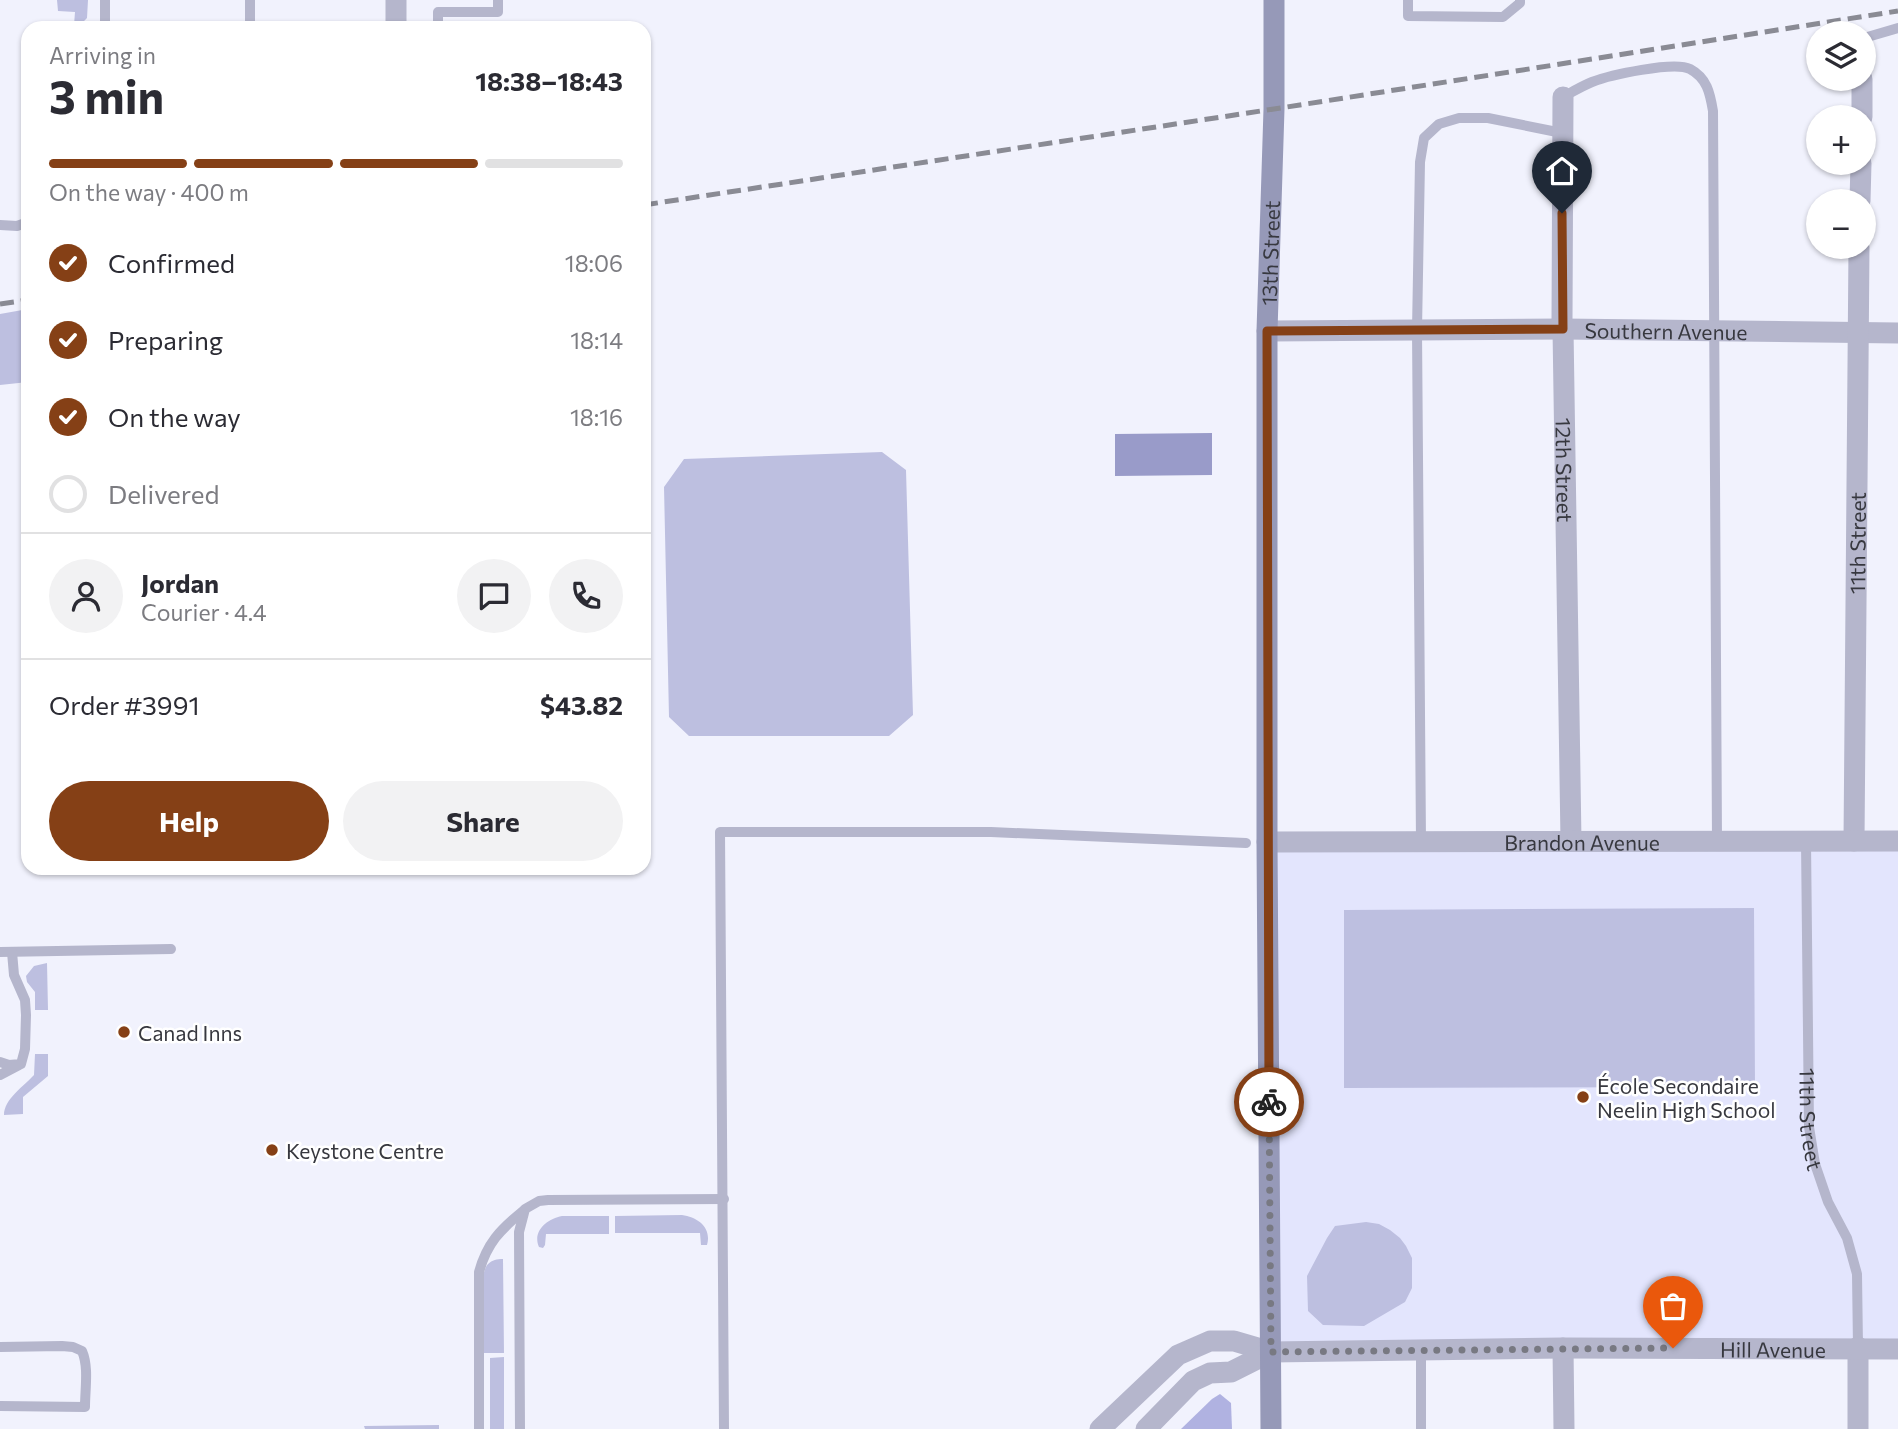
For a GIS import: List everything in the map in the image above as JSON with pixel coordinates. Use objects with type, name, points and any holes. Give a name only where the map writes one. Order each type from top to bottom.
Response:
[{"type":"street","points":[[396,0],[396,21]]},
{"type":"street","name":"13th Street","points":[[1271,1429],[1257,842],[1274,109],[1274,0]]},
{"type":"street","name":"12th Street","points":[[1563,97],[1562,320],[1571,841]]},
{"type":"street","name":"11th Street","points":[[1854,841],[1859,259]]},
{"type":"street","name":"Southern Avenue","points":[[1267,331],[1563,329],[1898,333]]},
{"type":"street","name":"Brandon Avenue","points":[[1257,842],[1898,841]]},
{"type":"street","points":[[1100,1429],[1178,1355],[1210,1341],[1234,1341],[1271,1352]]},
{"type":"street","points":[[1858,1347],[1858,1429]]},
{"type":"street","points":[[1563,1348],[1564,1429]]},
{"type":"street","name":"Hill Avenue","points":[[1271,1352],[1563,1348],[1898,1349]]},
{"type":"street","points":[[1146,1429],[1193,1381],[1210,1373],[1231,1372],[1271,1352]]},
{"type":"lane","points":[[105,0],[105,21]]},
{"type":"lane","points":[[250,0],[250,21]]},
{"type":"lane","points":[[438,21],[438,12],[498,12],[498,0]]},
{"type":"lane","points":[[1408,0],[1408,16],[1503,17],[1520,3],[1520,0]]},
{"type":"lane","points":[[1876,34],[1898,27]]},
{"type":"lane","points":[[1563,97],[1593,82],[1636,70],[1687,67],[1702,77],[1710,92],[1713,111],[1717,841]]},
{"type":"lane","points":[[1422,842],[1417,330],[1420,162],[1424,138],[1439,124],[1459,118],[1488,118],[1562,133]]},
{"type":"lane","points":[[0,225],[21,225]]},
{"type":"lane","points":[[724,1429],[720,832],[991,832],[1257,842]]},
{"type":"lane","name":"11th Street","points":[[1806,841],[1809,1127],[1815,1164],[1828,1202],[1847,1238],[1857,1274],[1858,1347]]},
{"type":"lane","points":[[0,1075],[21,1064],[25,1049],[24,1000],[6,952],[171,949]]},
{"type":"lane","points":[[0,1062],[9,1065],[21,1064]]},
{"type":"lane","points":[[479,1429],[479,1272],[487,1250],[503,1228],[539,1201],[724,1199]]},
{"type":"lane","points":[[520,1429],[519,1232],[525,1209]]},
{"type":"lane","points":[[0,1347],[62,1346],[82,1351],[85,1357],[85,1407],[0,1406]]},
{"type":"lane","points":[[1421,1350],[1421,1429]]},
{"type":"shaded area","points":[[57,0],[88,0],[87,18],[84,21],[74,21],[75,12],[58,11]]},
{"type":"shaded area","points":[[21,310],[21,383],[0,385],[0,314]]},
{"type":"shaded area","points":[[1212,433],[1212,475],[1115,476],[1115,434]]},
{"type":"shaded area","points":[[882,452],[906,470],[913,715],[889,736],[689,736],[669,717],[664,487],[684,459]]},
{"type":"shaded area","name":"École Secondaire Neelin High School","points":[[1898,840],[1898,1355],[1271,1352],[1267,842]]},
{"type":"shaded area","points":[[1754,908],[1755,1087],[1344,1088],[1344,910]]},
{"type":"shaded area","points":[[47,963],[48,1010],[35,1010],[35,992],[26,976],[34,966]]},
{"type":"shaded area","points":[[35,1054],[48,1054],[48,1076],[23,1097],[23,1114],[4,1115],[11,1098],[34,1075]]},
{"type":"shaded area","points":[[682,1215],[702,1224],[707,1233],[707,1245],[701,1245],[700,1233],[615,1233],[615,1216]]},
{"type":"shaded area","points":[[562,1216],[609,1216],[609,1234],[546,1234],[545,1245],[543,1248],[539,1247],[539,1231],[551,1220]]},
{"type":"shaded area","points":[[1366,1222],[1379,1224],[1390,1230],[1406,1246],[1412,1258],[1412,1288],[1405,1302],[1364,1326],[1323,1325],[1308,1311],[1307,1276],[1335,1226]]},
{"type":"shaded area","points":[[503,1259],[504,1353],[482,1353],[482,1280],[488,1264]]},
{"type":"shaded area","points":[[504,1357],[504,1429],[490,1429],[490,1358]]},
{"type":"shaded area","points":[[1220,1394],[1231,1403],[1232,1429],[1181,1429],[1212,1399]]},
{"type":"shaded area","points":[[439,1425],[439,1429],[365,1429],[364,1426]]},
{"type":"railway","points":[[651,204],[1898,11]]},
{"type":"railway","points":[[0,304],[21,301]]},
{"type":"way so far","points":[[1269,1102],[1271,1352],[1673,1348]]},
{"type":"place","name":"Canad Inns","points":[[124,1032]]},
{"type":"place","name":"École Secondaire Neelin High School","points":[[1583,1097]]},
{"type":"place","name":"Keystone Centre","points":[[272,1150]]},
{"type":"route","points":[[1269,1102],[1267,331],[1563,329],[1562,213]]}]
